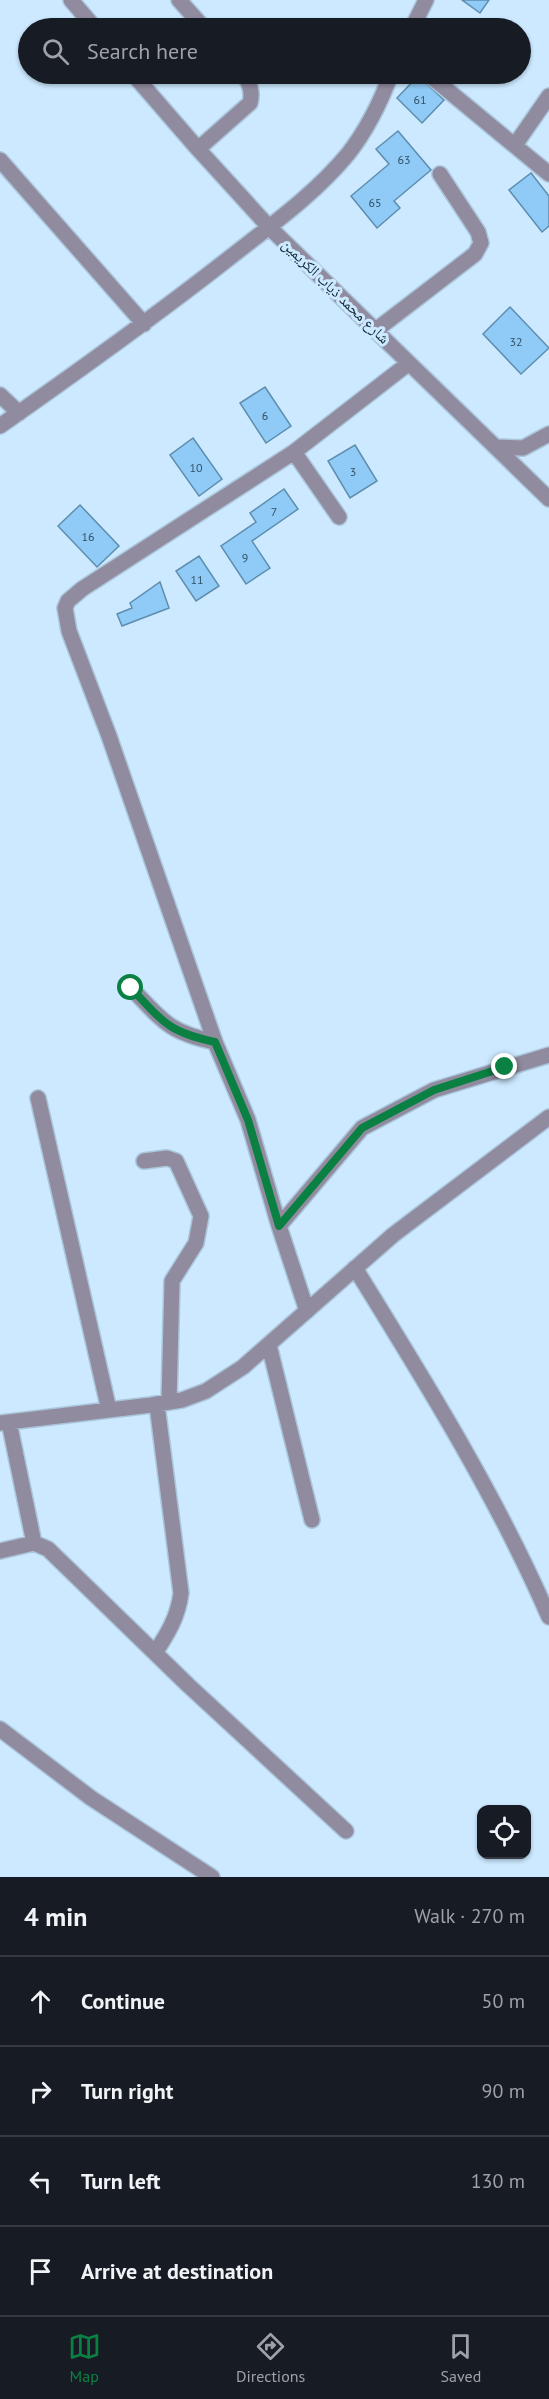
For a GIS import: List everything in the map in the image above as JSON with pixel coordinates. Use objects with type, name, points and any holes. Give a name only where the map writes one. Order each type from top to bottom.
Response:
[{"type":"street","points":[[179,0],[195,18]]},
{"type":"street","points":[[417,18],[426,0]]},
{"type":"street","points":[[74,1],[87,18]]},
{"type":"street","name":"شارع محمد ذياب الكريمين","points":[[143,84],[269,227],[549,499]]},
{"type":"street","points":[[198,149],[250,103],[252,96],[249,84]]},
{"type":"street","points":[[0,426],[144,324],[269,227],[329,176],[350,151],[387,84]]},
{"type":"street","points":[[440,84],[549,174]]},
{"type":"street","points":[[514,145],[549,96]]},
{"type":"street","points":[[0,160],[144,324]]},
{"type":"street","points":[[376,330],[475,254],[481,243],[478,232],[440,174]]},
{"type":"street","points":[[307,1311],[248,1120],[215,1042],[113,747],[69,631],[64,608],[68,600],[82,589],[294,452],[409,363]]},
{"type":"street","points":[[0,395],[20,412]]},
{"type":"street","points":[[496,447],[523,448],[549,434]]},
{"type":"street","points":[[294,452],[339,517]]},
{"type":"street","points":[[131,988],[162,1021],[176,1031],[190,1037],[215,1042]]},
{"type":"street","points":[[279,1226],[362,1128],[434,1090],[549,1055]]},
{"type":"street","points":[[38,1098],[109,1410]]},
{"type":"street","points":[[34,1543],[5,1423],[163,1403],[206,1391],[225,1381],[421,1212],[549,1117]]},
{"type":"street","points":[[144,1161],[167,1158],[176,1161],[201,1216],[196,1243],[172,1281],[163,1403],[181,1593],[172,1627],[155,1653]]},
{"type":"street","points":[[355,1268],[481,1480],[512,1537],[549,1617]]},
{"type":"street","points":[[268,1345],[312,1520]]},
{"type":"street","points":[[0,1551],[34,1543],[48,1549],[155,1653],[346,1831]]},
{"type":"street","points":[[0,1729],[91,1798],[212,1877]]},
{"type":"building","points":[[462,0],[489,0],[480,13]]},
{"type":"building","points":[[410,84],[427,84],[444,100],[422,123],[397,98]]},
{"type":"building","points":[[398,131],[431,170],[394,201],[400,208],[377,228],[351,196],[389,164],[376,149]]},
{"type":"building","points":[[531,173],[549,196],[549,226],[542,232],[509,190]]},
{"type":"building","points":[[510,307],[549,348],[521,374],[483,334]]},
{"type":"building","points":[[265,387],[291,426],[266,443],[240,403]]},
{"type":"building","points":[[193,438],[222,479],[199,496],[170,455]]},
{"type":"building","points":[[355,445],[377,481],[350,498],[328,461]]},
{"type":"building","points":[[284,489],[298,509],[252,541],[270,568],[246,584],[221,546],[256,522],[250,513]]},
{"type":"building","points":[[80,505],[119,546],[97,567],[58,526]]},
{"type":"building","points":[[199,556],[219,586],[196,601],[176,571]]},
{"type":"building","points":[[160,582],[169,608],[122,626],[117,614],[132,608],[130,603]]},
{"type":"route","points":[[131,988],[162,1021],[176,1031],[190,1037],[215,1042],[248,1120],[279,1226],[362,1128],[434,1090],[505,1067]]}]
